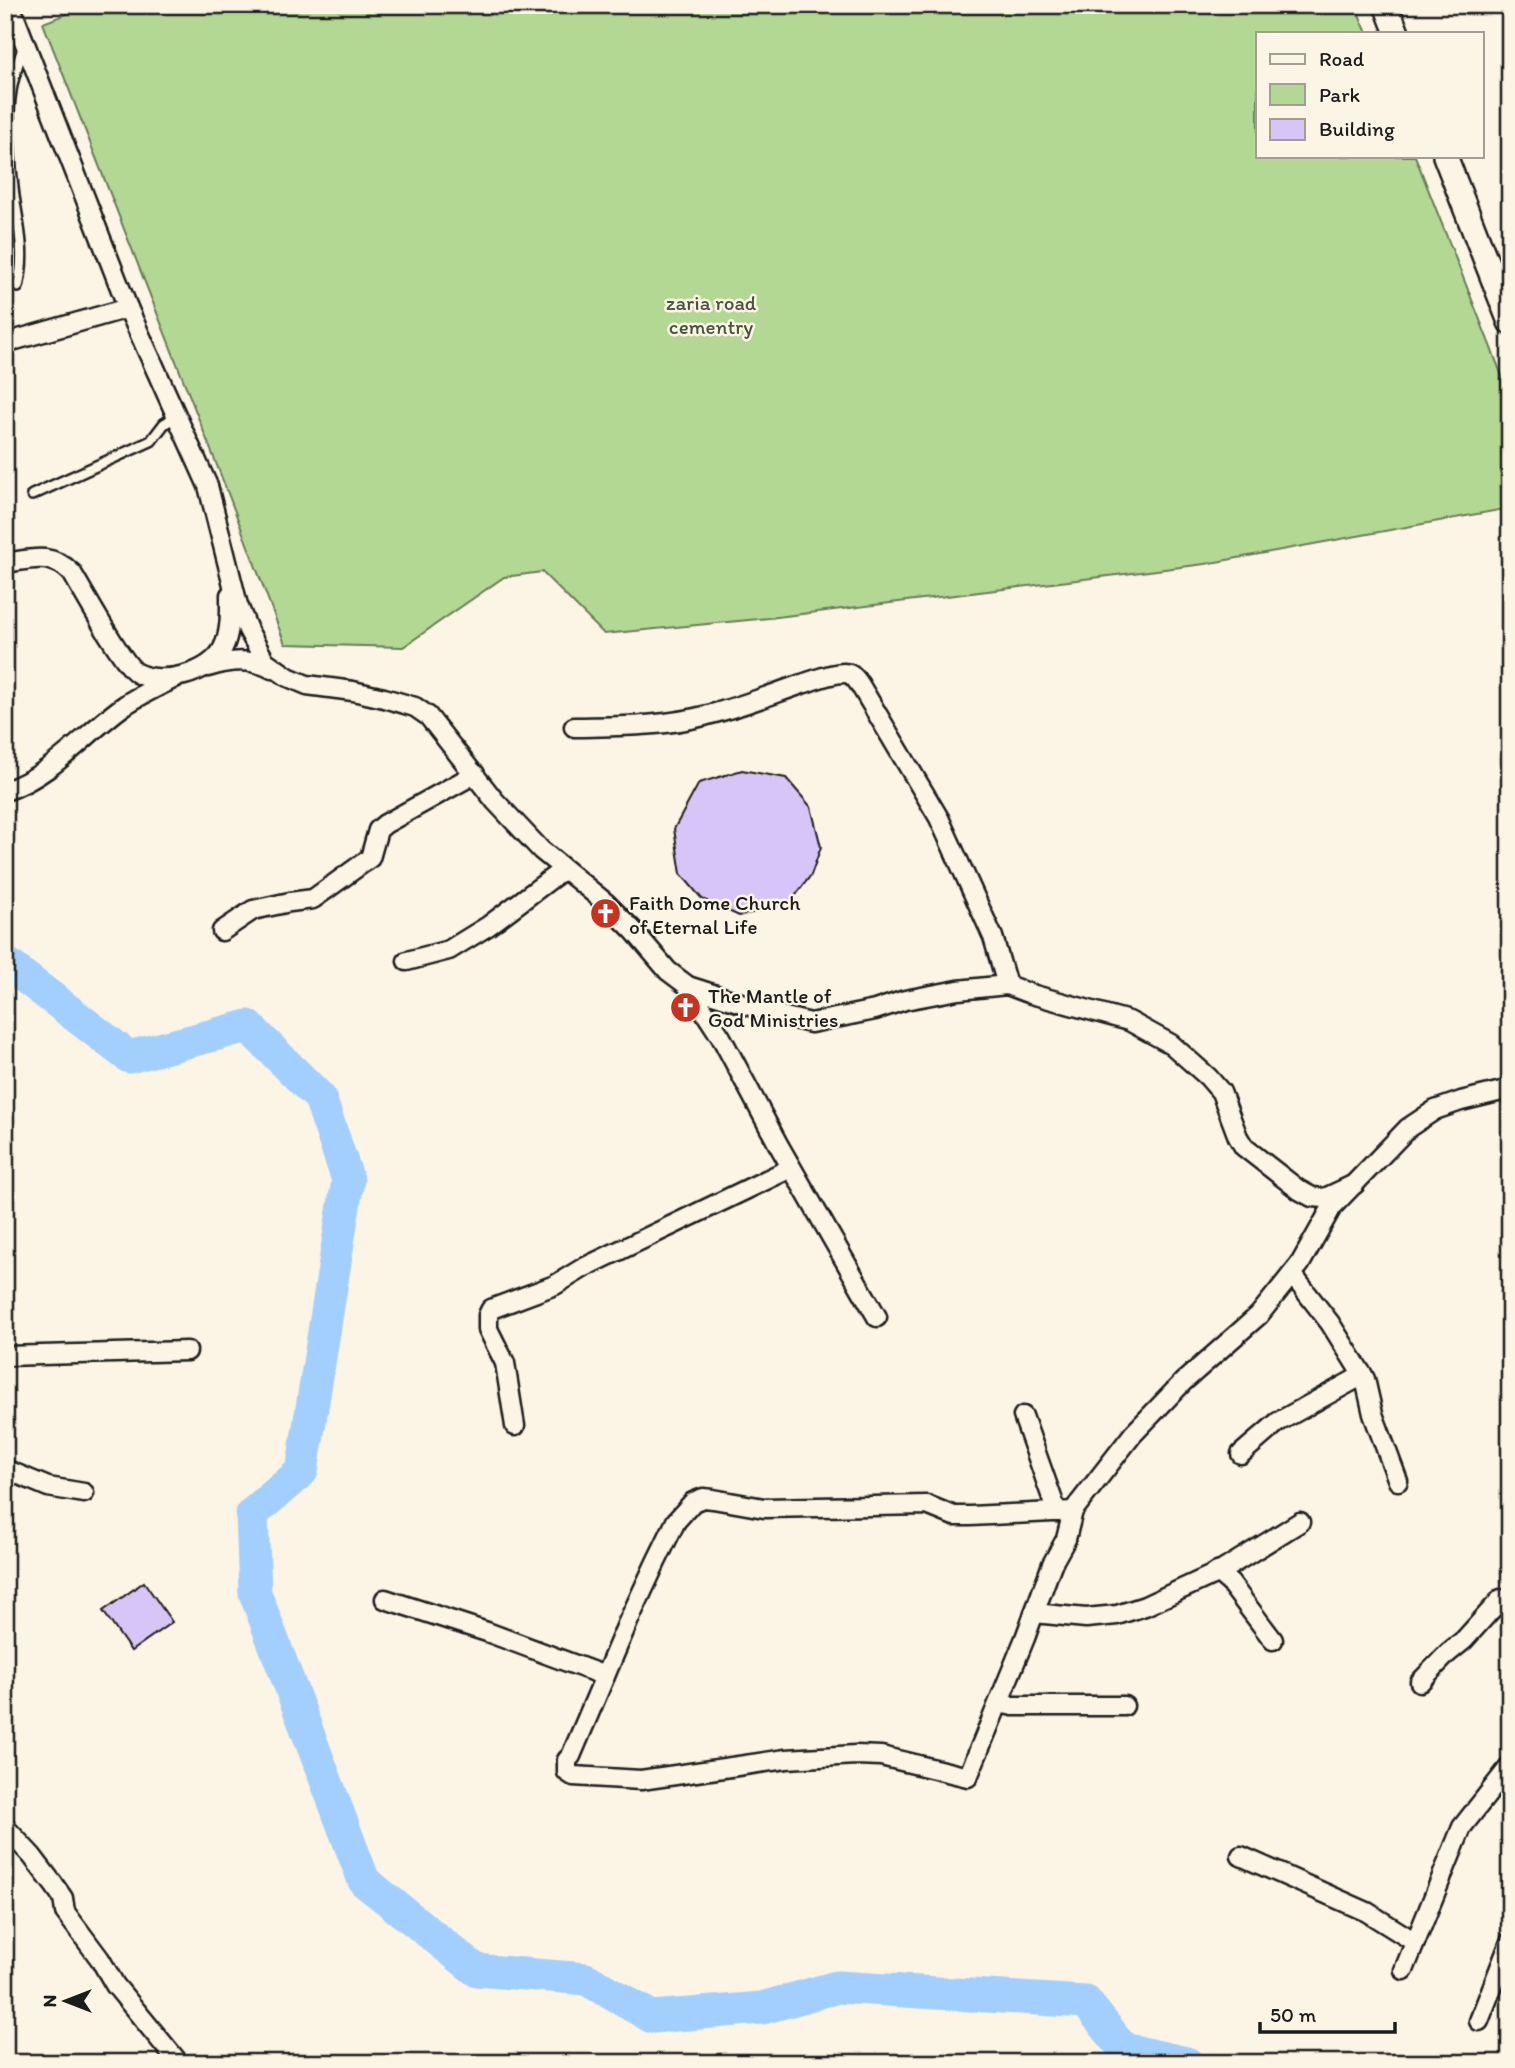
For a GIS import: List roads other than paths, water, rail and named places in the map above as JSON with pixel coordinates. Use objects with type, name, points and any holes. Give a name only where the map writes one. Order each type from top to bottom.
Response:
[{"type":"street","points":[[10,5],[128,307],[208,486],[238,606],[265,661],[288,677]]},
{"type":"street","points":[[1385,5],[1396,32]]},
{"type":"street","points":[[1446,158],[1510,322]]},
{"type":"street","points":[[5,342],[128,307]]},
{"type":"street","points":[[5,563],[45,558],[55,560],[66,567],[135,673],[152,678],[173,679]]},
{"type":"street","points":[[201,669],[224,648],[230,612],[229,574]]},
{"type":"street","points":[[5,791],[49,769],[127,704],[173,679],[234,660],[263,664],[307,685],[353,691],[415,708],[428,716],[495,801],[541,850],[606,903],[634,931],[667,971],[688,986],[811,1023],[863,1013],[905,1000],[958,990],[1007,985],[1129,1021],[1171,1044],[1208,1077],[1222,1092],[1244,1147],[1299,1190],[1312,1197],[1325,1198],[1355,1184]]},
{"type":"street","points":[[574,727],[652,724],[693,718],[741,705],[825,676],[845,673],[852,675],[939,818],[993,937],[1007,985]]},
{"type":"street","points":[[222,931],[253,910],[313,899],[370,858],[378,830],[385,824],[475,774]]},
{"type":"street","points":[[407,961],[449,950],[488,926],[564,869]]},
{"type":"street","points":[[688,986],[721,1037],[791,1168],[877,1317]]},
{"type":"street","points":[[1023,1416],[1065,1511],[1066,1539],[1052,1564],[968,1777],[881,1756],[856,1755],[786,1759],[640,1780],[573,1776],[567,1772],[567,1760],[628,1622],[676,1521],[693,1502],[704,1498],[764,1508],[927,1505],[954,1516],[1065,1511],[1182,1382],[1259,1315],[1300,1264],[1332,1207],[1408,1128],[1435,1110],[1510,1089]]},
{"type":"street","points":[[515,1426],[505,1363],[488,1329],[488,1315],[491,1310],[555,1285],[583,1268],[791,1168]]},
{"type":"street","points":[[1292,1275],[1330,1323],[1363,1375],[1373,1415],[1398,1481]]},
{"type":"street","points":[[5,1356],[187,1351]]},
{"type":"street","points":[[1241,1454],[1278,1422],[1363,1375]]},
{"type":"street","points":[[5,1469],[48,1488],[84,1493]]},
{"type":"street","points":[[1034,1613],[1086,1618],[1117,1615],[1144,1606],[1217,1572],[1300,1522]]},
{"type":"street","points":[[1217,1572],[1230,1583],[1273,1640]]},
{"type":"street","points":[[385,1599],[487,1632],[605,1676]]},
{"type":"street","points":[[1420,1682],[1464,1640],[1501,1599],[1510,1606]]},
{"type":"street","points":[[999,1703],[1013,1706],[1124,1706]]},
{"type":"street","points":[[1404,1970],[1462,1827],[1510,1766]]},
{"type":"street","points":[[5,1827],[54,1885],[63,1898],[65,1912],[100,1959],[115,1985],[179,2063]]},
{"type":"street","points":[[1241,1856],[1367,1912],[1415,1942]]},
{"type":"street","points":[[1479,2021],[1510,1942]]},
{"type":"lane","points":[[18,287],[23,268],[8,162],[9,108],[12,83],[25,43]]},
{"type":"lane","points":[[32,495],[151,441],[168,420],[178,415]]},
{"type":"waterway","points":[[5,962],[129,1057],[248,1026],[320,1098],[348,1180],[302,1471],[252,1514],[255,1593],[364,1881],[476,1970],[586,1979],[652,2017],[762,2008],[837,1987],[1086,2002],[1124,2049],[1187,2063]]},
{"type":"place","name":"Faith Dome Church of Eternal Life","points":[[606,914]]},
{"type":"place","name":"The Mantle of God Ministries","points":[[685,1007]]},
{"type":"park label","name":"zaria road cementry","points":[[711,314]]}]
